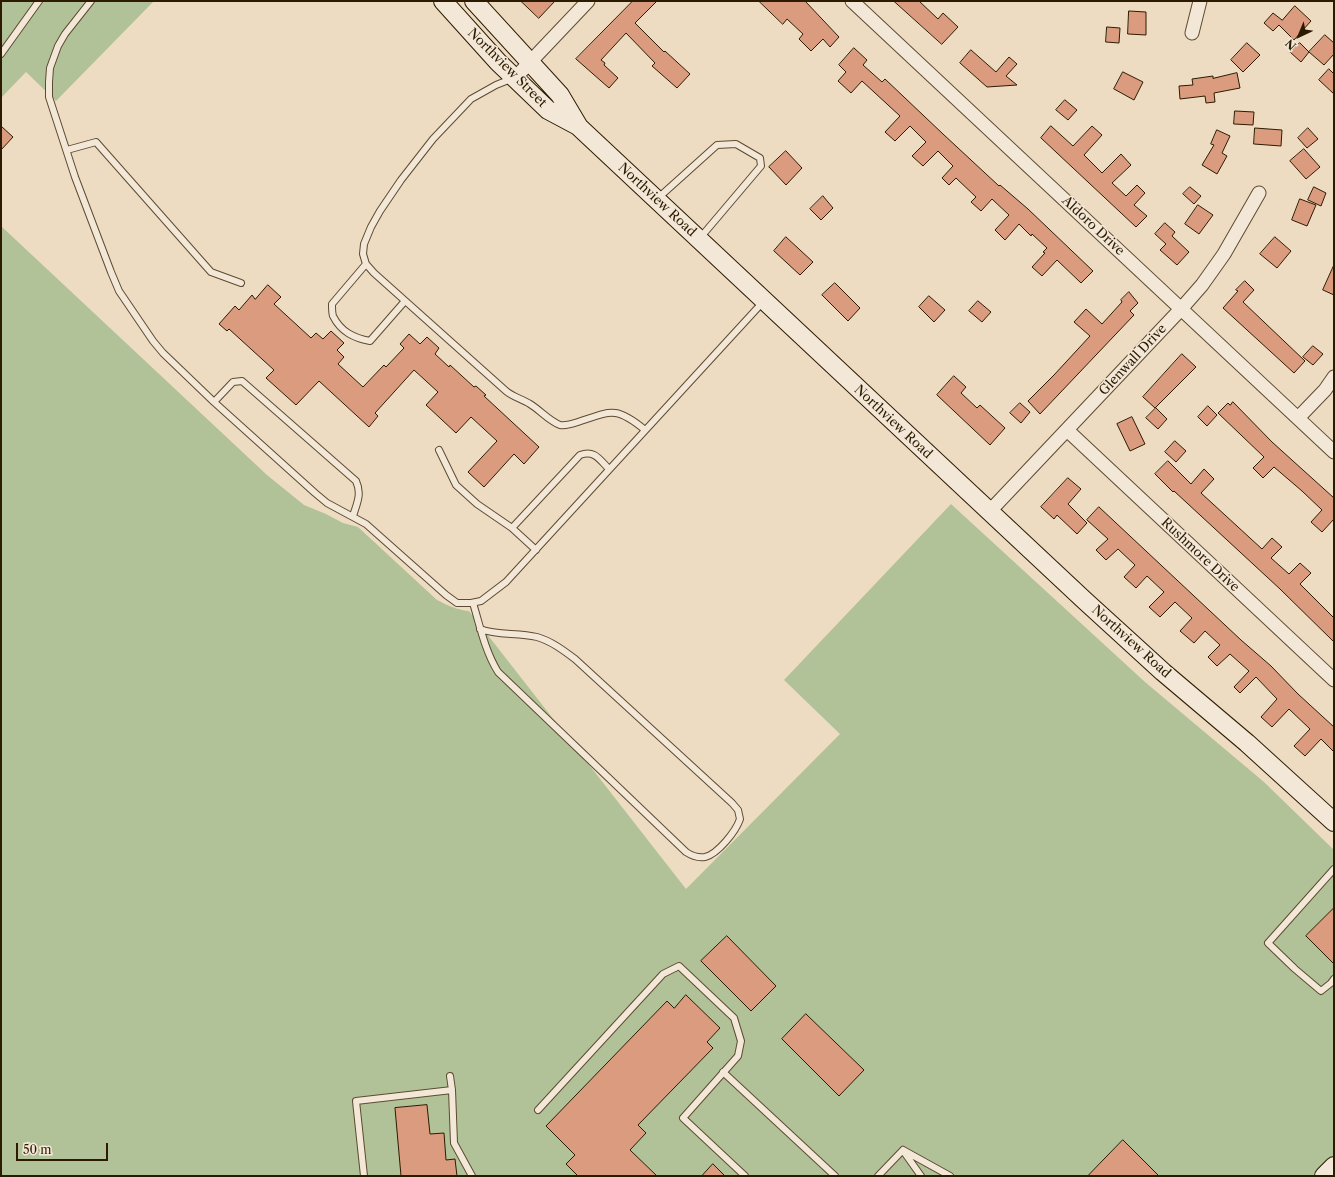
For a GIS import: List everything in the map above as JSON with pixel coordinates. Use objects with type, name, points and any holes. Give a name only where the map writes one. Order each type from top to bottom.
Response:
[{"type":"street","name":"Northview Street","points":[[443,1],[472,34],[548,110],[579,127]]},
{"type":"street","name":"Northview Road","points":[[474,1],[560,95],[579,127],[989,512],[1163,672],[1247,743],[1334,822]]},
{"type":"street","points":[[515,78],[588,1]]},
{"type":"street","name":"Aldoro Drive","points":[[852,1],[1334,452]]},
{"type":"street","points":[[1192,33],[1200,1]]},
{"type":"street","name":"Glenwall Drive","points":[[989,512],[1202,285],[1224,254],[1259,193]]},
{"type":"street","points":[[1298,418],[1325,390],[1334,377]]},
{"type":"street","name":"Rushmore Drive","points":[[1067,430],[1334,680]]},
{"type":"street","points":[[1324,1176],[1334,1166]]},
{"type":"lane","points":[[1,54],[39,1]]},
{"type":"lane","points":[[91,1],[79,15],[58,46],[50,68],[50,97],[75,177],[119,291],[153,341],[163,353],[214,402],[327,503],[353,516],[371,528],[446,595],[457,603],[473,603],[481,601],[506,582],[764,300]]},
{"type":"lane","points":[[515,78],[496,85],[471,100],[433,139],[401,180],[371,228],[364,244],[363,254],[366,264],[404,301],[506,391],[512,396],[530,404],[554,422],[561,425],[568,425],[602,414],[620,413],[634,421],[645,430]]},
{"type":"lane","points":[[67,150],[96,142],[210,272],[241,283]]},
{"type":"lane","points":[[656,200],[717,145],[736,144],[760,158],[761,166],[698,239]]},
{"type":"lane","points":[[366,264],[332,304],[333,316],[344,331],[356,338],[370,341],[404,301]]},
{"type":"lane","points":[[214,402],[233,382],[242,381],[356,481],[360,489],[353,516]]},
{"type":"lane","points":[[439,450],[456,485],[478,504],[512,528],[536,550]]},
{"type":"lane","points":[[512,528],[580,455],[588,452],[594,454],[609,469]]},
{"type":"lane","points":[[473,603],[480,629],[490,657],[498,672],[686,852],[699,857],[706,857],[720,847],[734,832],[740,818],[738,810],[732,803],[575,659],[555,645],[537,637],[511,633],[490,632],[480,629]]},
{"type":"lane","points":[[1334,869],[1268,943],[1294,969],[1321,991],[1334,979]]},
{"type":"lane","points":[[538,1110],[663,974],[679,966],[734,1018],[741,1041],[738,1056],[683,1118],[745,1176]]},
{"type":"lane","points":[[723,1072],[834,1176]]},
{"type":"lane","points":[[450,1076],[454,1143],[472,1176]]},
{"type":"lane","points":[[364,1176],[356,1101],[452,1090]]},
{"type":"lane","points":[[878,1176],[904,1150]]},
{"type":"lane","points":[[904,1150],[921,1176]]},
{"type":"lane","points":[[904,1150],[950,1176]]},
{"type":"green space","points":[[1,1],[154,1],[56,101],[26,72],[1,98]]},
{"type":"green space","points":[[1,226],[267,475],[304,505],[343,523],[358,527],[437,600],[456,608],[469,611],[686,889],[840,734],[784,680],[951,504],[1145,682],[1264,782],[1334,850],[1334,1157],[1314,1176],[1,1176]]},
{"type":"building","points":[[521,1],[555,1],[539,18]]},
{"type":"building","points":[[633,1],[657,1],[635,23],[664,52],[665,51],[690,74],[677,88],[652,66],[655,63],[626,33],[601,60],[605,63],[604,65],[618,78],[609,88],[576,59]]},
{"type":"building","points":[[759,1],[805,1],[839,37],[830,47],[823,39],[811,51],[799,39],[803,34],[787,19],[783,24]]},
{"type":"building","points":[[894,1],[919,1],[938,19],[943,13],[958,27],[942,44]]},
{"type":"building","points":[[1295,6],[1311,21],[1294,40],[1279,25],[1273,31],[1264,23],[1273,13],[1282,20]]},
{"type":"building","points":[[1129,11],[1146,12],[1146,35],[1128,34]]},
{"type":"building","points":[[1107,27],[1120,28],[1119,43],[1106,42]]},
{"type":"building","points":[[1325,35],[1334,43],[1334,54],[1324,65],[1309,52]]},
{"type":"building","points":[[1247,43],[1260,55],[1243,72],[1231,60]]},
{"type":"building","points":[[1300,43],[1309,52],[1301,62],[1290,52]]},
{"type":"building","points":[[854,48],[867,60],[863,65],[882,82],[885,79],[999,186],[1000,185],[1028,209],[1093,271],[1081,283],[1057,260],[1042,276],[1032,267],[1045,253],[1043,252],[1047,248],[1032,234],[1031,236],[1019,224],[1005,240],[995,230],[1009,215],[992,199],[981,211],[971,202],[976,197],[956,178],[949,185],[942,178],[953,166],[938,151],[923,166],[912,156],[926,142],[910,126],[895,141],[885,132],[900,116],[862,81],[851,93],[838,81],[846,72],[839,65]]},
{"type":"building","points":[[971,50],[996,72],[1009,57],[1017,64],[1006,76],[1017,85],[987,87],[960,63]]},
{"type":"building","points":[[1329,69],[1334,74],[1334,94],[1319,80]]},
{"type":"building","points":[[1123,72],[1143,82],[1134,100],[1114,89]]},
{"type":"building","points":[[1237,73],[1240,88],[1214,93],[1215,102],[1206,103],[1205,96],[1180,99],[1179,86],[1193,85],[1192,79],[1213,76],[1213,78]]},
{"type":"building","points":[[1065,100],[1077,110],[1068,120],[1056,110]]},
{"type":"building","points":[[1235,111],[1254,112],[1253,125],[1234,124]]},
{"type":"building","points":[[1,126],[13,137],[1,150]]},
{"type":"building","points":[[1051,126],[1073,146],[1092,126],[1102,135],[1084,155],[1102,173],[1121,154],[1131,165],[1112,183],[1126,196],[1137,185],[1145,193],[1134,205],[1147,216],[1136,227],[1041,138]]},
{"type":"building","points":[[1255,128],[1282,130],[1281,146],[1254,144]]},
{"type":"building","points":[[1308,128],[1318,139],[1307,148],[1298,138]]},
{"type":"building","points":[[1217,130],[1230,136],[1222,153],[1227,156],[1217,174],[1202,165],[1214,145],[1211,144]]},
{"type":"building","points":[[1304,149],[1320,167],[1306,179],[1290,161]]},
{"type":"building","points":[[786,151],[802,168],[786,185],[769,167]]},
{"type":"building","points":[[1190,187],[1201,196],[1194,204],[1183,194]]},
{"type":"building","points":[[1314,187],[1326,193],[1321,206],[1308,200]]},
{"type":"building","points":[[823,196],[833,208],[821,220],[810,209]]},
{"type":"building","points":[[1300,199],[1316,205],[1307,226],[1292,220]]},
{"type":"building","points":[[1198,205],[1213,215],[1199,234],[1185,224]]},
{"type":"building","points":[[1165,223],[1175,232],[1172,236],[1189,252],[1177,265],[1160,250],[1166,244],[1155,234]]},
{"type":"building","points":[[786,237],[813,262],[800,275],[774,251]]},
{"type":"building","points":[[1275,237],[1291,251],[1277,268],[1260,254]]},
{"type":"building","points":[[1334,265],[1334,295],[1323,290]]},
{"type":"building","points":[[1245,281],[1254,290],[1243,302],[1305,361],[1294,373],[1223,308],[1238,291],[1236,290]]},
{"type":"building","points":[[835,283],[860,308],[848,321],[822,295]]},
{"type":"building","points":[[268,285],[281,297],[274,304],[311,338],[316,333],[323,339],[331,331],[344,343],[337,350],[344,357],[338,364],[363,387],[384,365],[386,367],[404,348],[400,344],[409,334],[420,344],[427,337],[439,348],[435,354],[449,367],[450,365],[474,387],[476,386],[486,395],[484,396],[539,447],[524,464],[514,454],[484,487],[468,472],[497,441],[471,417],[456,433],[426,405],[438,392],[414,370],[375,413],[378,416],[369,427],[319,381],[296,405],[266,378],[274,370],[229,329],[227,331],[219,324],[235,306],[239,310],[252,295],[255,299]]},
{"type":"building","points":[[1129,292],[1138,303],[1130,311],[1134,315],[1040,414],[1028,401],[1090,336],[1074,322],[1086,309],[1102,324]]},
{"type":"building","points":[[929,296],[945,310],[934,322],[919,307]]},
{"type":"building","points":[[978,301],[991,312],[982,322],[969,311]]},
{"type":"building","points":[[1313,346],[1323,354],[1313,365],[1303,357]]},
{"type":"building","points":[[1182,354],[1196,367],[1155,408],[1143,397]]},
{"type":"building","points":[[954,376],[966,387],[961,393],[977,408],[980,405],[1005,428],[990,445],[937,395]]},
{"type":"building","points":[[1233,402],[1272,442],[1334,498],[1334,519],[1322,532],[1311,522],[1322,510],[1302,491],[1274,467],[1263,478],[1253,468],[1264,457],[1218,413],[1228,403],[1230,405]]},
{"type":"building","points":[[1020,403],[1030,412],[1021,423],[1010,413]]},
{"type":"building","points":[[1208,406],[1217,415],[1207,426],[1198,417]]},
{"type":"building","points":[[1156,408],[1167,419],[1158,429],[1146,418]]},
{"type":"building","points":[[1132,417],[1145,444],[1130,451],[1117,424]]},
{"type":"building","points":[[1175,441],[1186,451],[1176,462],[1165,452]]},
{"type":"building","points":[[1168,461],[1191,484],[1204,469],[1214,479],[1201,493],[1262,549],[1272,538],[1282,547],[1271,558],[1289,574],[1300,563],[1311,573],[1300,584],[1334,618],[1334,642],[1280,589],[1155,474]]},
{"type":"building","points":[[1068,478],[1081,489],[1068,504],[1087,523],[1077,534],[1057,515],[1054,519],[1041,507]]},
{"type":"building","points":[[1099,507],[1241,640],[1271,666],[1298,694],[1334,727],[1334,752],[1321,739],[1305,756],[1294,746],[1310,729],[1289,709],[1272,727],[1261,717],[1277,699],[1256,677],[1240,693],[1234,687],[1249,671],[1230,654],[1217,666],[1208,657],[1220,645],[1205,631],[1194,643],[1180,631],[1192,618],[1175,602],[1160,617],[1149,607],[1164,592],[1147,576],[1136,588],[1124,577],[1135,565],[1118,549],[1106,560],[1096,550],[1108,539],[1087,520]]},
{"type":"building","points":[[1334,908],[1334,964],[1306,936]]},
{"type":"building","points":[[727,936],[776,986],[751,1011],[701,961]]},
{"type":"building","points":[[686,995],[720,1028],[707,1042],[713,1048],[638,1125],[646,1133],[630,1150],[657,1176],[578,1176],[566,1164],[575,1155],[546,1126],[667,1001],[674,1008]]},
{"type":"building","points":[[806,1014],[864,1070],[839,1096],[782,1039]]},
{"type":"building","points":[[427,1105],[430,1134],[444,1133],[446,1160],[455,1159],[457,1176],[401,1176],[395,1108]]},
{"type":"building","points":[[1123,1140],[1159,1176],[1088,1176]]},
{"type":"building","points":[[713,1164],[725,1176],[702,1176]]}]
